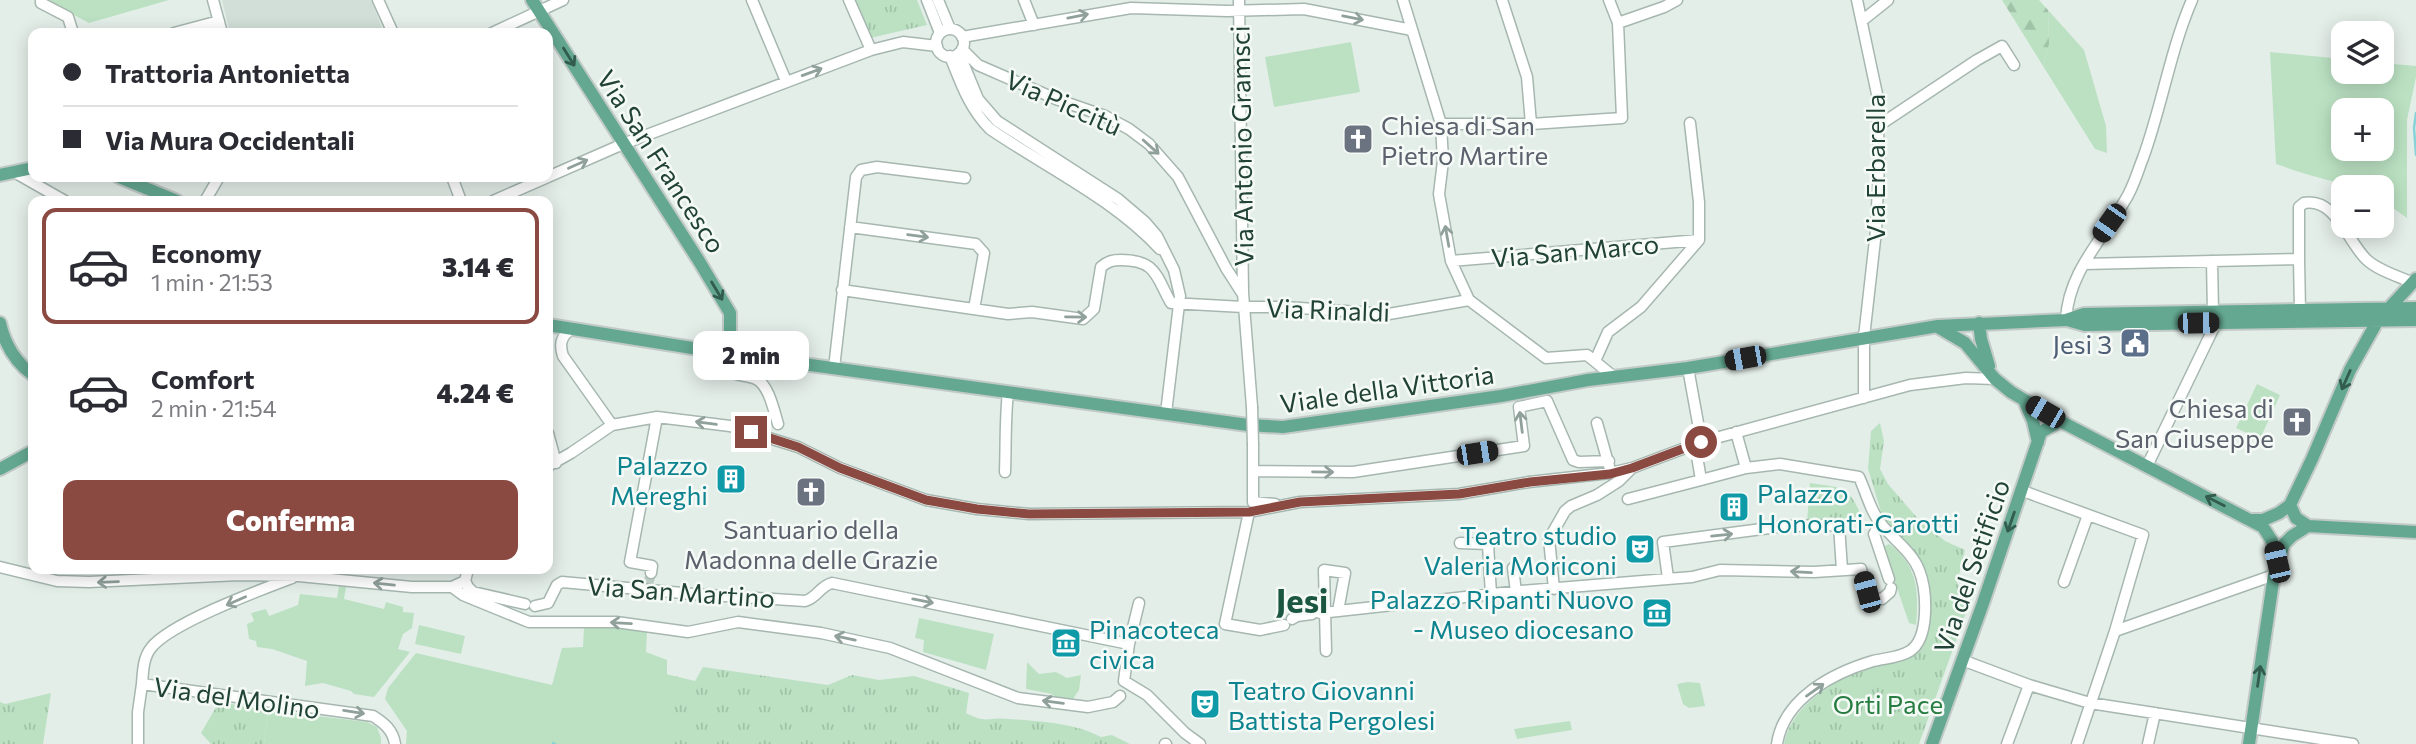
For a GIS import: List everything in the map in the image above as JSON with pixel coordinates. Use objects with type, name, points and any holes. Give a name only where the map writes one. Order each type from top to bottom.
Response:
[{"type":"main road","name":"Via San Francesco","points":[[536,5],[550,28]]},
{"type":"main road","name":"Via San Francesco","points":[[553,32],[730,313],[730,354]]},
{"type":"main road","points":[[0,175],[28,169]]},
{"type":"main road","points":[[131,182],[165,196]]},
{"type":"main road","points":[[2253,520],[2263,520],[2290,505],[2350,370],[2378,320],[2414,281]]},
{"type":"main road","points":[[2215,318],[2300,311],[2416,308]]},
{"type":"main road","name":"Viale della Vittoria","points":[[553,326],[730,354],[1248,425],[1283,427],[1688,368],[1938,326],[2066,320],[2085,325],[2215,318]]},
{"type":"main road","points":[[2215,318],[2416,320]]},
{"type":"main road","points":[[0,323],[7,344],[18,362],[28,371]]},
{"type":"main road","points":[[1979,323],[1983,349],[1995,379]]},
{"type":"main road","points":[[1938,326],[1965,344],[1995,379],[2024,400],[2253,520],[2267,532],[2275,568]]},
{"type":"main road","points":[[2024,400],[2038,442]]},
{"type":"main road","name":"Via del Setificio","points":[[1932,744],[2041,432],[2060,421]]},
{"type":"main road","points":[[0,469],[28,454]]},
{"type":"main road","points":[[2290,505],[2296,518],[2308,526],[2416,532]]},
{"type":"main road","points":[[2249,744],[2275,568],[2284,544],[2308,526]]},
{"type":"street","points":[[41,0],[41,3],[68,17],[71,28]]},
{"type":"street","points":[[213,0],[221,28]]},
{"type":"street","points":[[378,0],[391,28]]},
{"type":"street","points":[[500,28],[536,5],[563,0]]},
{"type":"street","points":[[752,0],[786,81]]},
{"type":"street","points":[[849,0],[871,50]]},
{"type":"street","points":[[927,0],[945,31]]},
{"type":"street","points":[[937,46],[945,31],[939,0]]},
{"type":"street","points":[[1024,0],[1034,25]]},
{"type":"street","points":[[1403,0],[1441,124],[1443,161],[1439,194],[1451,261],[1469,300],[1546,358],[1587,355],[1614,377]]},
{"type":"street","points":[[1502,0],[1527,77],[1531,124]]},
{"type":"street","points":[[1441,124],[1531,124],[1622,118],[1618,23],[1609,0]]},
{"type":"street","points":[[1618,23],[1677,0]]},
{"type":"street","name":"Via Erbarella","points":[[1857,0],[1877,94],[1878,126],[1877,231],[1864,337],[1864,398]]},
{"type":"street","points":[[1863,19],[1888,0]]},
{"type":"street","points":[[2066,320],[2068,297],[2084,264],[2131,189],[2154,127],[2182,26],[2192,0]]},
{"type":"street","points":[[962,37],[1107,11],[1131,4],[1304,4],[1412,30]]},
{"type":"street","name":"Via Antonio Gramsci","points":[[1238,5],[1242,266],[1254,444],[1254,502],[1282,505]]},
{"type":"street","points":[[191,28],[219,20]]},
{"type":"street","points":[[945,31],[957,31],[962,37]]},
{"type":"street","points":[[962,37],[957,53],[978,99],[997,121],[1131,209],[1157,236],[1178,282],[1166,413]]},
{"type":"street","points":[[553,175],[623,144],[871,50],[903,42],[937,46],[942,53],[957,53]]},
{"type":"street","points":[[1878,126],[2002,46],[2014,65]]},
{"type":"street","name":"Via Piccitù","points":[[957,53],[1056,99],[1105,116],[1129,129],[1149,145],[1178,177],[1226,268],[1243,293]]},
{"type":"street","points":[[1595,360],[1608,332],[1641,307],[1699,240],[1699,202],[1690,123]]},
{"type":"street","points":[[834,368],[856,177],[866,167],[877,167],[965,178]]},
{"type":"street","points":[[14,172],[28,180]]},
{"type":"street","points":[[32,182],[56,196]]},
{"type":"street","points":[[504,196],[536,182]]},
{"type":"street","points":[[2300,311],[2299,207],[2304,202],[2313,202],[2338,219],[2355,246],[2370,263],[2414,281]]},
{"type":"street","points":[[850,227],[976,244],[981,247],[984,253],[974,309]]},
{"type":"street","name":"Via San Marco","points":[[1451,261],[1699,240]]},
{"type":"street","points":[[2084,264],[2300,259]]},
{"type":"street","points":[[842,290],[1008,314],[1032,312],[1083,319],[1094,309],[1101,267],[1112,260],[1136,260],[1148,265],[1176,303]]},
{"type":"street","points":[[2147,466],[2215,318],[2212,261]]},
{"type":"street","points":[[1226,268],[1234,271],[1242,266]]},
{"type":"street","name":"Via Rinaldi","points":[[1176,303],[1389,313],[1469,300]]},
{"type":"street","points":[[553,334],[566,328]]},
{"type":"street","points":[[566,328],[560,347],[563,356],[612,425]]},
{"type":"street","points":[[730,354],[729,370],[761,382],[778,424]]},
{"type":"street","points":[[1975,378],[1980,371],[1981,361]]},
{"type":"street","points":[[1688,368],[1701,480]]},
{"type":"street","points":[[553,463],[612,425],[657,417],[741,429],[798,447],[840,468],[926,500],[977,509],[1029,514],[1249,512],[1300,502],[1459,494],[1530,482],[1610,474],[1632,468],[1697,439],[1736,432],[1910,385],[1975,378],[1995,379]]},
{"type":"street","points":[[1005,472],[1004,423],[1008,392]]},
{"type":"street","points":[[1255,471],[1353,472],[1524,446],[1519,407],[1547,401],[1573,460],[1609,461]]},
{"type":"street","points":[[651,572],[652,566],[630,562],[657,417]]},
{"type":"street","points":[[1597,424],[1609,461],[1610,474]]},
{"type":"street","points":[[1736,432],[1746,468]]},
{"type":"street","points":[[1628,499],[1746,468],[1780,464],[1859,477],[1880,524],[1919,569],[1925,605],[1924,626],[1911,651],[1853,668],[1811,690],[1784,722],[1777,744]]},
{"type":"street","points":[[1552,589],[1549,539],[1565,511],[1619,481],[1632,468]]},
{"type":"street","points":[[2022,491],[2143,535],[2115,631],[2077,744]]},
{"type":"street","points":[[1249,512],[1226,624],[1260,630],[1288,622],[1297,616],[1319,613],[1692,577],[1720,570],[1814,572],[1861,569],[1867,592],[1871,598],[1878,600],[1887,597],[1890,583],[1874,534],[1880,524]]},
{"type":"street","points":[[2064,582],[2088,515]]},
{"type":"street","points":[[1669,578],[1663,542],[1785,526],[1839,526],[1842,570]]},
{"type":"street","points":[[1460,543],[1488,544],[1491,595]]},
{"type":"street","points":[[0,567],[28,574]]},
{"type":"street","points":[[1513,568],[1516,592]]},
{"type":"street","points":[[2115,631],[2275,568]]},
{"type":"street","points":[[1325,651],[1319,613],[1324,570],[1345,573],[1341,611]]},
{"type":"street","points":[[28,574],[57,581],[131,581],[239,575],[299,576],[412,587],[452,587],[465,581],[467,574]]},
{"type":"street","points":[[130,574],[131,581]]},
{"type":"street","name":"Via del Molino","points":[[299,576],[175,628],[161,638],[145,658],[142,684],[373,716],[385,723],[392,732],[395,744]]},
{"type":"street","name":"Via San Martino","points":[[465,581],[473,592],[530,605],[548,603],[562,582],[805,601],[815,597],[823,587],[832,583],[1129,644]]},
{"type":"street","points":[[452,587],[529,622],[616,622],[688,632],[698,632],[723,624],[752,624],[821,634],[890,648],[1018,698],[1088,707],[1113,702],[1121,691],[1139,603]]},
{"type":"street","points":[[1962,660],[2029,685],[2090,703],[2353,744]]},
{"type":"street","points":[[138,744],[142,684]]},
{"type":"street","points":[[2007,744],[2029,685]]},
{"type":"street","points":[[1121,691],[1147,695],[1185,733],[1200,744]]},
{"type":"street","points":[[2148,744],[2155,713]]},
{"type":"shaded area","points":[[222,0],[371,0],[382,28],[229,28]]},
{"type":"green space","points":[[46,0],[169,0],[89,23]]},
{"type":"green space","points":[[855,0],[917,0],[927,25],[870,38]]},
{"type":"green space","points":[[2002,0],[2039,0],[2048,10],[2049,44],[2043,66]]},
{"type":"green space","points":[[2048,10],[2084,50],[2106,126],[2107,153],[2095,149],[2043,66],[2049,44]]},
{"type":"green space","points":[[1351,42],[1360,92],[1274,107],[1265,57]]},
{"type":"green space","points":[[2270,52],[2331,58],[2331,84],[2394,84],[2394,64],[2416,66],[2407,120],[2407,218],[2394,209],[2394,175],[2331,175],[2331,181],[2276,164]]},
{"type":"green space","points":[[2257,384],[2280,395],[2260,439],[2236,428]]},
{"type":"green space","name":"Orti Pace","points":[[1880,423],[1884,441],[1880,469],[1888,484],[1919,520],[1945,541],[1965,550],[1957,583],[1962,590],[1973,593],[1919,744],[1784,744],[1791,724],[1804,707],[1820,693],[1860,670],[1920,646],[1928,628],[1930,604],[1910,548],[1884,522],[1868,469],[1871,431]]},
{"type":"green space","points":[[1810,483],[1842,489],[1852,498],[1861,515],[1842,522],[1807,523]]},
{"type":"green space","points":[[1889,544],[1899,552],[1911,570],[1917,601],[1916,625],[1909,623],[1883,547]]},
{"type":"green space","points":[[339,586],[346,587],[344,599],[384,609],[386,602],[403,607],[403,612],[414,613],[412,628],[403,634],[398,649],[410,652],[374,697],[354,694],[323,683],[305,686],[307,661],[272,649],[257,647],[256,641],[249,639],[247,624],[254,621],[251,613],[266,609],[269,616],[298,605],[300,594],[337,598]]},
{"type":"green space","points":[[919,618],[994,634],[986,670],[923,652],[924,640],[915,638]]},
{"type":"green space","points":[[419,625],[465,636],[461,654],[415,644]]},
{"type":"green space","points":[[584,627],[647,632],[646,652],[667,660],[667,744],[406,744],[407,731],[385,699],[388,688],[416,653],[552,685],[562,648],[583,647]]},
{"type":"green space","points":[[1027,662],[1039,674],[1056,672],[1067,678],[1081,675],[1079,690],[1073,699],[1026,689]]},
{"type":"green space","points":[[703,667],[828,685],[852,675],[879,680],[914,676],[969,693],[966,713],[978,718],[1056,724],[1101,737],[1112,735],[1130,744],[667,744],[666,674],[695,681]]},
{"type":"green space","points":[[1700,683],[1705,706],[1689,708],[1683,704],[1677,684]]},
{"type":"green space","points":[[51,693],[43,744],[0,744],[0,702],[5,704]]},
{"type":"green space","points":[[219,702],[268,710],[264,744],[211,744],[201,733]]},
{"type":"green space","points":[[268,710],[367,722],[377,727],[381,744],[264,744]]},
{"type":"green space","points":[[1570,721],[1572,730],[1517,739],[1514,729]]},
{"type":"waterway","points":[[2416,113],[2416,155]]},
{"type":"tunnel","points":[[648,585],[651,573]]},
{"type":"place","name":"Chiesa di San Pietro Martire","points":[[1358,139]]},
{"type":"place","name":"Jesi 3","points":[[2135,343]]},
{"type":"place","name":"Chiesa di San Giuseppe","points":[[2297,422]]},
{"type":"place","name":"Palazzo Mereghi","points":[[731,479]]},
{"type":"place","name":"Santuario della Madonna delle Grazie","points":[[811,492]]},
{"type":"place","name":"Palazzo Honorati-Carotti","points":[[1734,507]]},
{"type":"place","name":"Teatro studio Valeria Moriconi","points":[[1640,549]]},
{"type":"place","name":"Palazzo Ripanti Nuovo - Museo diocesano","points":[[1657,613]]},
{"type":"place","name":"Pinacoteca civica","points":[[1066,643]]},
{"type":"place","name":"Teatro Giovanni Battista Pergolesi","points":[[1205,704]]},
{"type":"district","name":"Jesi","points":[[1302,599]]},
{"type":"route","points":[[751,432],[798,447],[840,468],[926,500],[1029,514],[1249,512],[1300,502],[1459,494],[1530,482],[1610,474],[1701,442]]}]
